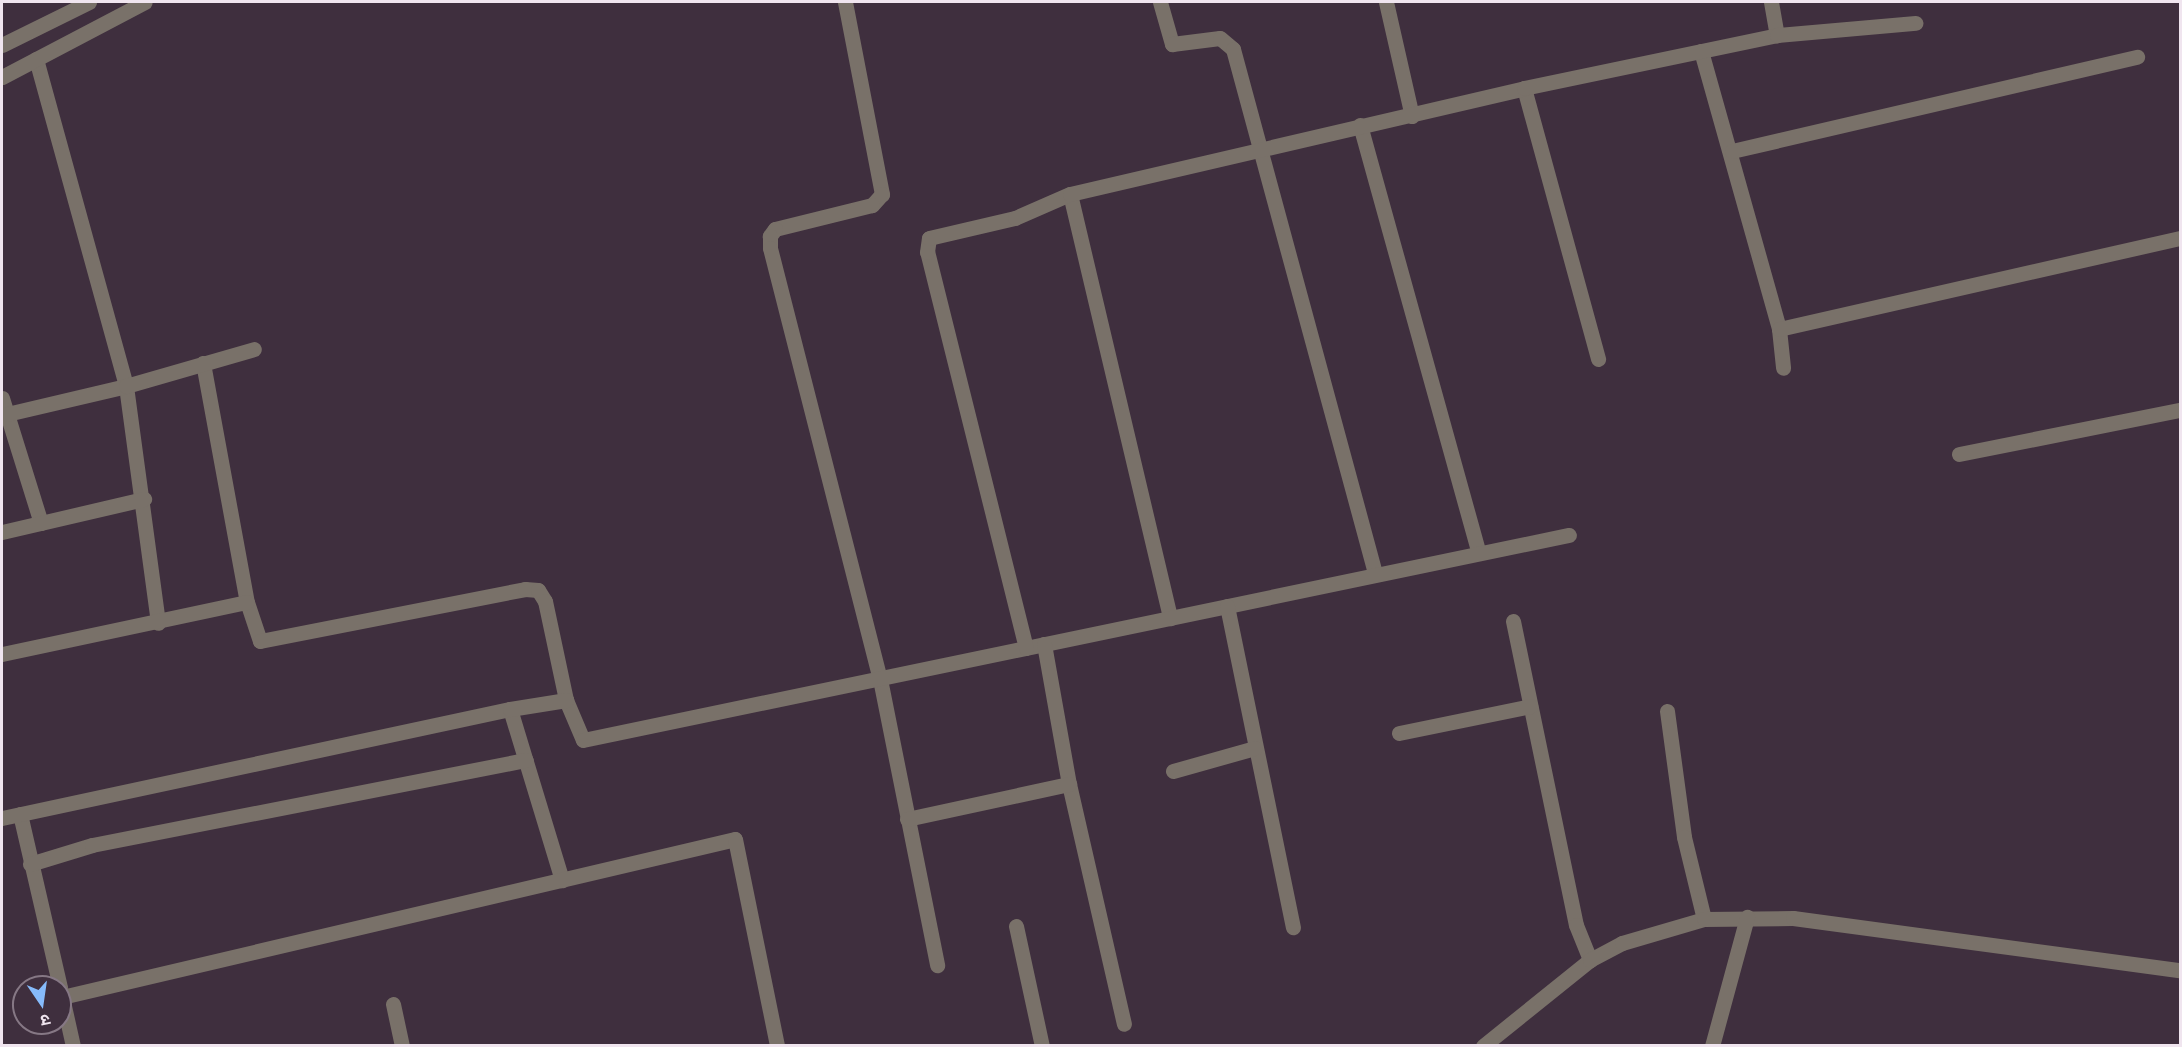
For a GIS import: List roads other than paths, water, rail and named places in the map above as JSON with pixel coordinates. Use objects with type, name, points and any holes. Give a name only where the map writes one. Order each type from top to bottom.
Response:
[{"type":"street","points":[[2,45],[89,2]]},
{"type":"street","points":[[2,77],[145,2]]},
{"type":"street","points":[[845,2],[882,194],[872,205],[775,229],[770,236],[770,248],[880,679],[937,965]]},
{"type":"street","points":[[1160,2],[1172,44],[1220,38],[1233,49],[1258,149],[1375,573]]},
{"type":"street","points":[[1386,2],[1412,116]]},
{"type":"street","points":[[1771,2],[1778,35]]},
{"type":"street","points":[[1026,648],[926,242],[937,235],[1015,218],[1070,194],[1360,125],[1412,116],[1524,88],[1778,35],[1915,23]]},
{"type":"street","points":[[1701,51],[1732,151],[1779,328],[1783,368]]},
{"type":"street","points":[[1732,151],[2138,57]]},
{"type":"street","points":[[36,59],[126,386],[144,499],[158,623]]},
{"type":"street","points":[[1524,88],[1598,359]]},
{"type":"street","points":[[1360,125],[1479,553]]},
{"type":"street","points":[[1070,194],[1170,618]]},
{"type":"street","points":[[1779,328],[2181,238]]},
{"type":"street","points":[[7,414],[126,386],[254,349]]},
{"type":"street","points":[[203,363],[247,602],[257,638],[265,641],[525,589],[538,590],[545,600],[566,700],[576,732],[587,741],[1375,573],[1569,536]]},
{"type":"street","points":[[2,398],[40,523]]},
{"type":"street","points":[[1959,454],[2181,410]]},
{"type":"street","points":[[2,532],[144,499]]},
{"type":"street","points":[[2,654],[158,623],[247,602]]},
{"type":"street","points":[[1227,606],[1293,927]]},
{"type":"street","points":[[1513,621],[1576,925],[1590,960]]},
{"type":"street","points":[[1044,644],[1069,784],[1124,1024]]},
{"type":"street","points":[[2,818],[510,709],[566,700]]},
{"type":"street","points":[[1399,733],[1530,706]]},
{"type":"street","points":[[510,709],[562,880]]},
{"type":"street","points":[[1667,711],[1684,837],[1704,919]]},
{"type":"street","points":[[1173,771],[1255,748]]},
{"type":"street","points":[[30,864],[92,845],[526,760]]},
{"type":"street","points":[[907,819],[1069,784]]},
{"type":"street","points":[[20,814],[57,975]]},
{"type":"street","points":[[72,989],[562,880],[735,839],[777,1046]]},
{"type":"street","points":[[1712,1046],[1747,917]]},
{"type":"street","points":[[1483,1046],[1590,960],[1622,943],[1704,919],[1793,918],[2181,970]]},
{"type":"street","points":[[1016,926],[1042,1046]]},
{"type":"street","points":[[393,1004],[402,1046]]}]
